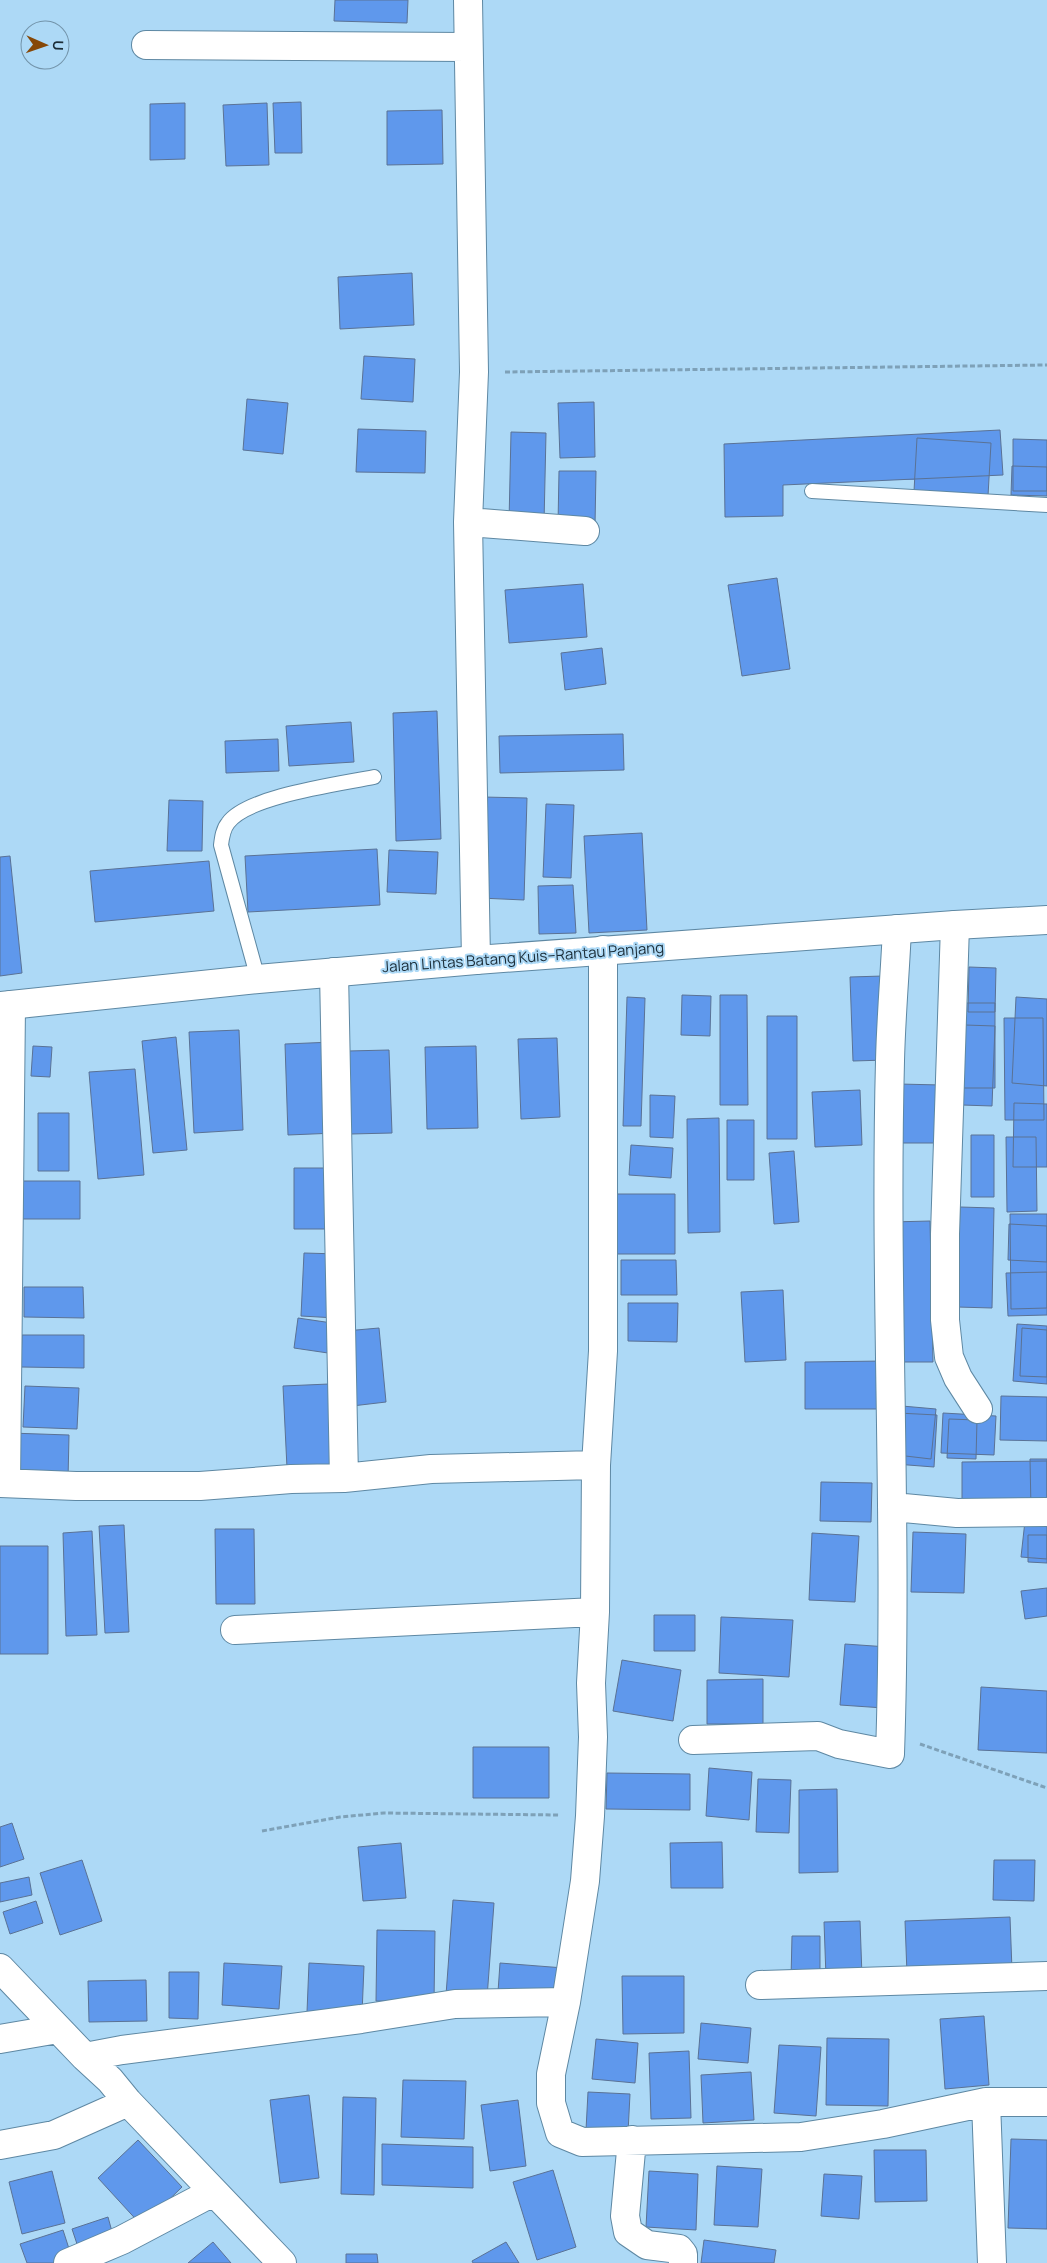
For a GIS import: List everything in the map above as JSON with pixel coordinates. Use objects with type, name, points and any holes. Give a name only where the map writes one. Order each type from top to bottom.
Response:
[{"type":"street","points":[[468,0],[474,372],[468,522],[476,960]]},
{"type":"street","points":[[146,45],[468,46]]},
{"type":"street","points":[[468,522],[584,531]]},
{"type":"street","name":"Jalan Lintas Batang Kuis–Rantau Panjang","points":[[5,1006],[258,979],[476,960],[955,924],[1047,920]]},
{"type":"street","points":[[955,924],[945,1234],[945,1320],[949,1357],[958,1378],[978,1409]]},
{"type":"street","points":[[693,1740],[818,1736],[839,1744],[890,1754],[893,1507],[889,1262],[890,1070],[897,929]]},
{"type":"street","points":[[603,950],[603,1351],[596,1465],[595,1612],[591,1683],[590,1816],[585,1881],[566,2002],[552,2074],[551,2103],[560,2133],[582,2142],[801,2136],[883,2124],[986,2102],[1047,2102]]},
{"type":"street","points":[[334,972],[344,1478]]},
{"type":"street","points":[[5,1006],[3,1483],[76,1486],[200,1486],[291,1479],[344,1478],[431,1469],[596,1465]]},
{"type":"street","points":[[893,1507],[957,1513],[1047,1512]]},
{"type":"street","points":[[235,1630],[595,1612]]},
{"type":"street","points":[[0,1968],[85,2057],[110,2080],[128,2102],[282,2263]]},
{"type":"street","points":[[760,1985],[1047,1976]]},
{"type":"street","points":[[85,2057],[122,2050],[361,2019],[455,2004],[566,2002]]},
{"type":"street","points":[[0,2039],[58,2029]]},
{"type":"street","points":[[0,2145],[54,2135],[128,2102]]},
{"type":"street","points":[[986,2102],[992,2263]]},
{"type":"street","points":[[632,2140],[625,2216],[628,2232],[647,2245],[679,2249],[683,2254],[684,2263]]},
{"type":"street","points":[[68,2263],[122,2240],[214,2192]]},
{"type":"lane","points":[[812,491],[1047,505]]},
{"type":"lane","points":[[258,979],[221,844],[223,830],[228,822],[241,811],[268,799],[374,777]]},
{"type":"path","points":[[474,372],[1047,365]]},
{"type":"path","points":[[891,1734],[1047,1788]]},
{"type":"path","points":[[262,1831],[340,1817],[384,1812],[590,1816]]},
{"type":"building","points":[[335,0],[408,0],[407,23],[334,21]]},
{"type":"building","points":[[301,102],[302,153],[275,153],[273,103]]},
{"type":"building","points":[[185,103],[185,159],[150,160],[150,104]]},
{"type":"building","points":[[267,103],[269,165],[226,166],[223,105]]},
{"type":"building","points":[[442,110],[443,164],[387,165],[387,111]]},
{"type":"building","points":[[412,273],[414,325],[340,329],[338,277]]},
{"type":"building","points":[[364,356],[415,359],[413,402],[361,399]]},
{"type":"building","points":[[247,399],[288,403],[283,454],[243,450]]},
{"type":"building","points":[[594,402],[595,457],[560,458],[558,403]]},
{"type":"building","points":[[358,429],[426,431],[425,473],[356,472]]},
{"type":"building","points":[[1000,430],[1003,475],[783,485],[783,516],[725,517],[724,444]]},
{"type":"building","points":[[511,432],[546,433],[544,524],[509,523]]},
{"type":"building","points":[[917,438],[991,443],[988,496],[914,491]]},
{"type":"building","points":[[1013,439],[1047,440],[1047,491],[1013,491]]},
{"type":"building","points":[[1012,466],[1047,467],[1047,496],[1011,495]]},
{"type":"building","points":[[559,471],[596,471],[595,526],[558,525]]},
{"type":"building","points":[[777,578],[790,669],[742,676],[728,585]]},
{"type":"building","points":[[583,584],[587,637],[509,643],[505,590]]},
{"type":"building","points":[[602,648],[606,684],[565,690],[561,653]]},
{"type":"building","points":[[437,711],[441,839],[396,841],[393,713]]},
{"type":"building","points":[[351,722],[354,762],[289,766],[286,726]]},
{"type":"building","points":[[623,734],[624,770],[500,773],[499,736]]},
{"type":"building","points":[[278,739],[279,771],[226,773],[225,741]]},
{"type":"building","points":[[483,797],[527,798],[524,900],[480,898]]},
{"type":"building","points":[[169,800],[203,801],[202,851],[167,851]]},
{"type":"building","points":[[546,804],[574,805],[571,878],[543,877]]},
{"type":"building","points":[[642,833],[647,930],[589,933],[584,836]]},
{"type":"building","points":[[377,849],[380,905],[248,912],[245,856]]},
{"type":"building","points":[[389,850],[438,852],[436,894],[387,892]]},
{"type":"building","points":[[10,856],[22,973],[0,976],[0,857]]},
{"type":"building","points":[[209,861],[214,911],[95,922],[90,871]]},
{"type":"building","points":[[573,885],[576,933],[539,934],[538,886]]},
{"type":"building","points":[[969,967],[996,968],[995,1012],[968,1012]]},
{"type":"building","points":[[883,976],[886,1060],[853,1061],[850,977]]},
{"type":"building","points":[[682,995],[711,996],[710,1036],[681,1035]]},
{"type":"building","points":[[720,995],[747,995],[748,1105],[720,1105]]},
{"type":"building","points":[[627,997],[645,998],[641,1126],[623,1126]]},
{"type":"building","points":[[1016,997],[1047,999],[1047,1086],[1012,1083]]},
{"type":"building","points":[[958,1003],[995,1003],[995,1088],[958,1088]]},
{"type":"building","points":[[767,1016],[797,1016],[797,1139],[767,1139]]},
{"type":"building","points":[[1004,1018],[1043,1018],[1044,1120],[1005,1120]]},
{"type":"building","points":[[965,1025],[995,1026],[992,1106],[962,1105]]},
{"type":"building","points":[[239,1030],[243,1130],[194,1133],[189,1032]]},
{"type":"building","points":[[176,1037],[187,1150],[153,1153],[142,1041]]},
{"type":"building","points":[[557,1038],[560,1117],[521,1119],[518,1039]]},
{"type":"building","points":[[333,1042],[336,1133],[288,1135],[285,1044]]},
{"type":"building","points":[[33,1046],[52,1047],[50,1077],[31,1076]]},
{"type":"building","points":[[476,1046],[478,1128],[427,1129],[425,1047]]},
{"type":"building","points":[[389,1050],[392,1133],[351,1134],[348,1051]]},
{"type":"building","points":[[135,1069],[144,1175],[98,1179],[89,1072]]},
{"type":"building","points":[[899,1084],[941,1085],[940,1143],[898,1143]]},
{"type":"building","points":[[860,1090],[862,1145],[815,1147],[812,1092]]},
{"type":"building","points":[[650,1095],[675,1096],[673,1138],[650,1137]]},
{"type":"building","points":[[1014,1103],[1047,1104],[1047,1167],[1013,1167]]},
{"type":"building","points":[[38,1113],[69,1113],[69,1171],[38,1171]]},
{"type":"building","points":[[719,1118],[720,1232],[688,1233],[687,1119]]},
{"type":"building","points":[[727,1120],[754,1120],[754,1180],[727,1180]]},
{"type":"building","points":[[971,1135],[994,1135],[994,1197],[971,1197]]},
{"type":"building","points":[[1006,1137],[1036,1137],[1037,1211],[1007,1212]]},
{"type":"building","points":[[631,1145],[673,1148],[671,1178],[629,1175]]},
{"type":"building","points":[[794,1151],[799,1222],[774,1224],[769,1153]]},
{"type":"building","points":[[294,1168],[336,1168],[336,1229],[294,1229]]},
{"type":"building","points":[[19,1181],[80,1181],[80,1219],[19,1219]]},
{"type":"building","points":[[616,1194],[675,1194],[675,1254],[616,1254]]},
{"type":"building","points":[[960,1207],[994,1208],[992,1308],[957,1307]]},
{"type":"building","points":[[1010,1214],[1047,1214],[1047,1308],[1011,1309]]},
{"type":"building","points":[[930,1221],[933,1362],[894,1362],[891,1222]]},
{"type":"building","points":[[1009,1224],[1047,1226],[1047,1262],[1008,1260]]},
{"type":"building","points":[[304,1253],[339,1254],[336,1318],[301,1316]]},
{"type":"building","points":[[621,1260],[676,1260],[677,1295],[621,1295]]},
{"type":"building","points":[[1047,1272],[1047,1315],[1008,1316],[1006,1273]]},
{"type":"building","points":[[24,1287],[83,1287],[84,1318],[24,1317]]},
{"type":"building","points":[[783,1290],[786,1360],[745,1362],[741,1292]]},
{"type":"building","points":[[628,1303],[678,1303],[677,1342],[628,1341]]},
{"type":"building","points":[[298,1318],[332,1323],[328,1353],[294,1348]]},
{"type":"building","points":[[1017,1324],[1047,1326],[1047,1384],[1013,1381]]},
{"type":"building","points":[[379,1328],[386,1402],[352,1406],[345,1331]]},
{"type":"building","points":[[1022,1328],[1047,1330],[1047,1377],[1020,1376]]},
{"type":"building","points":[[22,1335],[84,1335],[84,1368],[21,1367]]},
{"type":"building","points":[[885,1361],[885,1409],[805,1409],[805,1362]]},
{"type":"building","points":[[329,1384],[332,1466],[287,1468],[283,1386]]},
{"type":"building","points":[[25,1386],[79,1388],[77,1429],[23,1427]]},
{"type":"building","points":[[1001,1396],[1047,1397],[1047,1441],[1000,1440]]},
{"type":"building","points":[[902,1406],[936,1409],[931,1459],[897,1455]]},
{"type":"building","points":[[898,1413],[937,1415],[934,1467],[895,1464]]},
{"type":"building","points":[[943,1413],[996,1416],[994,1455],[941,1453]]},
{"type":"building","points":[[949,1419],[977,1420],[976,1459],[947,1458]]},
{"type":"building","points":[[10,1433],[69,1435],[68,1480],[9,1479]]},
{"type":"building","points":[[1030,1459],[1047,1459],[1047,1509],[1031,1509]]},
{"type":"building","points":[[1047,1461],[1047,1506],[962,1507],[962,1462]]},
{"type":"building","points":[[821,1482],[872,1483],[871,1522],[820,1521]]},
{"type":"building","points":[[1025,1521],[1047,1524],[1047,1559],[1021,1557]]},
{"type":"building","points":[[124,1525],[129,1632],[105,1633],[99,1526]]},
{"type":"building","points":[[215,1529],[254,1529],[255,1604],[216,1604]]},
{"type":"building","points":[[92,1531],[97,1635],[66,1636],[63,1533]]},
{"type":"building","points":[[913,1532],[966,1534],[964,1593],[911,1592]]},
{"type":"building","points":[[812,1533],[859,1536],[855,1602],[809,1600]]},
{"type":"building","points":[[1028,1535],[1047,1535],[1047,1563],[1028,1562]]},
{"type":"building","points":[[0,1546],[48,1546],[48,1654],[0,1654]]},
{"type":"building","points":[[1047,1588],[1047,1616],[1025,1619],[1021,1591]]},
{"type":"building","points":[[654,1615],[695,1615],[695,1651],[654,1651]]},
{"type":"building","points":[[721,1617],[793,1620],[789,1677],[719,1673]]},
{"type":"building","points":[[845,1644],[888,1647],[884,1708],[840,1705]]},
{"type":"building","points":[[622,1660],[681,1670],[673,1721],[613,1711]]},
{"type":"building","points":[[763,1679],[763,1724],[707,1724],[707,1680]]},
{"type":"building","points":[[981,1687],[1047,1691],[1047,1753],[978,1750]]},
{"type":"building","points":[[473,1747],[549,1747],[549,1798],[473,1798]]},
{"type":"building","points":[[709,1768],[752,1772],[749,1820],[706,1816]]},
{"type":"building","points":[[607,1773],[690,1774],[690,1810],[606,1809]]},
{"type":"building","points":[[758,1779],[791,1780],[789,1833],[756,1832]]},
{"type":"building","points":[[837,1789],[838,1872],[799,1873],[799,1790]]},
{"type":"building","points":[[12,1823],[24,1859],[0,1867],[0,1827]]},
{"type":"building","points":[[722,1842],[723,1888],[671,1888],[670,1843]]},
{"type":"building","points":[[401,1843],[406,1898],[363,1901],[358,1847]]},
{"type":"building","points":[[82,1860],[102,1921],[60,1935],[40,1873]]},
{"type":"building","points":[[994,1860],[1035,1860],[1034,1901],[993,1900]]},
{"type":"building","points":[[29,1877],[32,1895],[0,1902],[0,1883]]},
{"type":"building","points":[[453,1900],[494,1903],[487,1998],[446,1995]]},
{"type":"building","points":[[36,1901],[43,1923],[10,1934],[3,1912]]},
{"type":"building","points":[[1010,1917],[1012,1970],[907,1974],[905,1921]]},
{"type":"building","points":[[860,1921],[862,1976],[826,1977],[824,1922]]},
{"type":"building","points":[[377,1930],[435,1931],[434,2002],[376,2001]]},
{"type":"building","points":[[792,1936],[820,1936],[820,1979],[791,1979]]},
{"type":"building","points":[[224,1963],[282,1966],[279,2009],[222,2005]]},
{"type":"building","points":[[309,1963],[364,1966],[362,2014],[307,2012]]},
{"type":"building","points":[[500,1963],[564,1968],[562,1997],[498,1992]]},
{"type":"building","points":[[169,1972],[199,1972],[198,2019],[169,2018]]},
{"type":"building","points":[[622,1976],[684,1976],[684,2033],[623,2034]]},
{"type":"building","points":[[146,1980],[147,2021],[89,2022],[88,1981]]},
{"type":"building","points":[[984,2016],[989,2085],[945,2089],[940,2019]]},
{"type":"building","points":[[701,2023],[751,2028],[748,2063],[698,2059]]},
{"type":"building","points":[[827,2038],[889,2039],[888,2106],[826,2105]]},
{"type":"building","points":[[596,2039],[638,2043],[635,2083],[592,2079]]},
{"type":"building","points":[[779,2045],[821,2047],[816,2116],[774,2113]]},
{"type":"building","points":[[689,2051],[691,2118],[651,2119],[649,2053]]},
{"type":"building","points":[[751,2072],[754,2120],[703,2123],[701,2075]]},
{"type":"building","points":[[403,2080],[466,2081],[464,2139],[401,2137]]},
{"type":"building","points":[[588,2092],[630,2094],[628,2133],[586,2130]]},
{"type":"building","points":[[309,2095],[319,2178],[280,2183],[270,2100]]},
{"type":"building","points":[[343,2097],[376,2098],[374,2195],[341,2194]]},
{"type":"building","points":[[518,2100],[526,2166],[490,2171],[481,2105]]},
{"type":"building","points":[[1011,2139],[1047,2140],[1047,2229],[1008,2228]]},
{"type":"building","points":[[138,2140],[182,2187],[142,2226],[98,2178]]},
{"type":"building","points":[[382,2144],[473,2147],[473,2188],[382,2185]]},
{"type":"building","points":[[874,2150],[926,2150],[927,2201],[875,2202]]},
{"type":"building","points":[[717,2166],[762,2169],[758,2227],[714,2225]]},
{"type":"building","points":[[553,2170],[576,2247],[537,2260],[513,2182]]},
{"type":"building","points":[[52,2171],[65,2223],[22,2234],[9,2182]]},
{"type":"building","points":[[649,2171],[698,2174],[696,2230],[646,2227]]},
{"type":"building","points":[[824,2174],[862,2176],[859,2219],[821,2216]]},
{"type":"building","points":[[108,2217],[114,2239],[79,2250],[72,2229]]},
{"type":"building","points":[[63,2230],[72,2258],[55,2263],[27,2263],[20,2244]]},
{"type":"building","points":[[704,2240],[776,2250],[774,2263],[701,2263]]},
{"type":"building","points":[[213,2242],[231,2263],[188,2263]]},
{"type":"building","points":[[506,2242],[519,2263],[473,2263],[472,2261]]},
{"type":"building","points":[[346,2254],[377,2254],[378,2263],[346,2263]]}]
